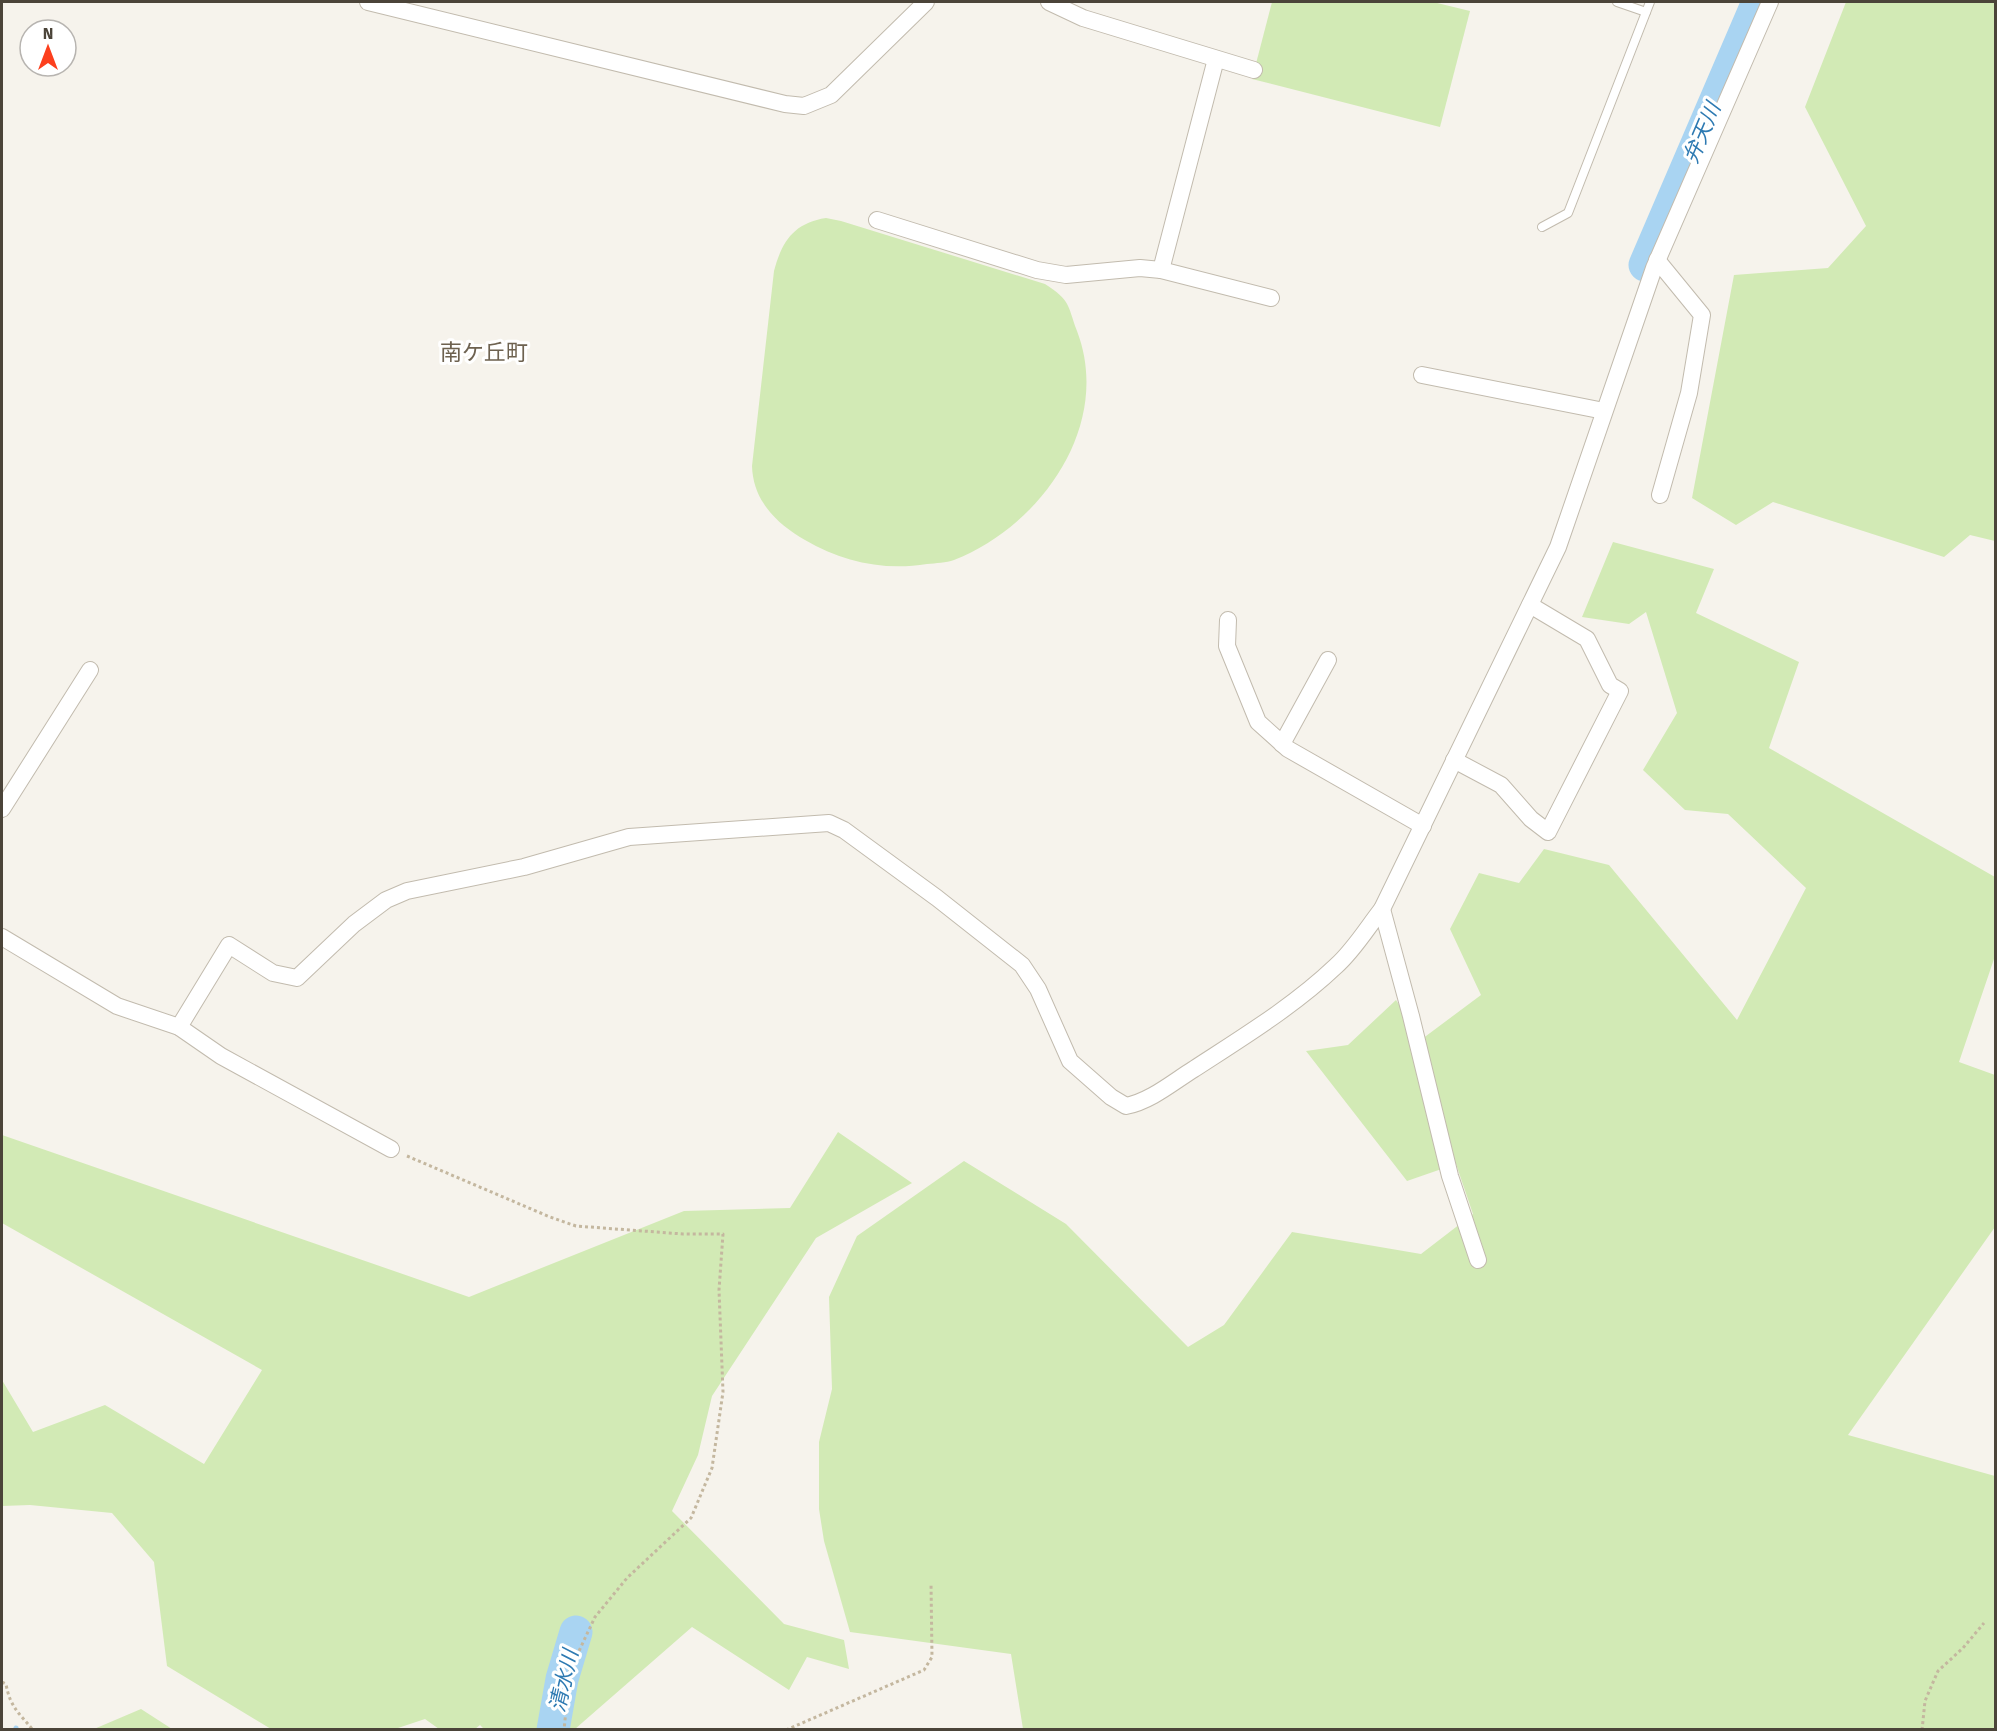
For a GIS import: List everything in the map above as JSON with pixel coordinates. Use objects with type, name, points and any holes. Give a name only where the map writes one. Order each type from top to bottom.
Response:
[{"type":"street","points":[[368,2],[785,104],[804,106],[831,95],[926,2]]},
{"type":"street","points":[[1049,2],[1083,18],[1254,70]]},
{"type":"street","points":[[179,1027],[229,945],[273,973],[297,978],[354,924],[386,900],[407,891],[525,867],[629,837],[829,823],[844,830],[937,898],[1022,965],[1038,989],[1070,1061],[1111,1097],[1126,1106],[1140,1103],[1265,1022],[1335,967],[1351,951],[1382,909],[1558,547],[1657,260],[1770,2]]},
{"type":"street","points":[[1161,270],[1216,59]]},
{"type":"street","points":[[877,220],[1037,270],[1066,275],[1140,268],[1161,270],[1271,298]]},
{"type":"street","points":[[1657,260],[1702,315],[1689,393],[1660,495]]},
{"type":"street","points":[[1422,375],[1604,411]]},
{"type":"street","points":[[1454,760],[1501,784],[1531,819],[1548,832],[1620,692],[1610,686],[1587,639],[1530,605]]},
{"type":"street","points":[[1228,620],[1227,646],[1258,722],[1288,749],[1423,826]]},
{"type":"street","points":[[1282,744],[1328,660]]},
{"type":"street","points":[[2,809],[90,670]]},
{"type":"street","points":[[1382,909],[1450,1176],[1478,1260]]},
{"type":"street","points":[[2,937],[117,1006],[179,1027],[221,1056],[391,1149]]},
{"type":"lane","points":[[1617,2],[1646,12]]},
{"type":"lane","points":[[1542,227],[1568,213],[1650,2]]},
{"type":"path","points":[[391,1149],[576,1226],[683,1234],[723,1234],[718,1290],[723,1392],[712,1468],[691,1518],[627,1578],[595,1617],[570,1670],[564,1730]]},
{"type":"path","points":[[786,1730],[924,1670],[932,1657],[932,1583]]},
{"type":"path","points":[[1922,1730],[1925,1701],[1938,1671],[1984,1623]]},
{"type":"path","points":[[2,1682],[6,1684],[8,1698],[33,1730]]},
{"type":"green space","points":[[1272,2],[1433,2],[1470,11],[1440,127],[1252,79]]},
{"type":"green space","points":[[1846,2],[1995,2],[1995,541],[1970,535],[1944,557],[1773,502],[1736,525],[1692,498],[1734,275],[1828,268],[1866,226],[1805,107]]},
{"type":"green space","points":[[826,218],[1045,284],[1064,299],[1069,309],[1086,366],[1085,402],[1077,436],[1062,468],[1041,497],[1015,523],[986,544],[954,560],[895,566],[864,563],[834,554],[819,548],[785,527],[768,510],[757,490],[752,466],[774,271],[781,251],[791,235],[806,224]]},
{"type":"green space","points":[[1613,542],[1714,569],[1696,613],[1799,662],[1769,748],[1995,877],[1995,956],[1959,1062],[1995,1075],[1995,1227],[1848,1435],[1995,1476],[1995,1729],[1023,1729],[1011,1654],[850,1632],[824,1541],[819,1509],[819,1442],[832,1389],[829,1297],[857,1236],[964,1161],[1066,1224],[1188,1347],[1224,1325],[1292,1232],[1421,1254],[1473,1214],[1456,1164],[1407,1181],[1306,1051],[1348,1045],[1396,1000],[1422,1039],[1481,995],[1450,929],[1479,873],[1519,883],[1544,849],[1609,865],[1737,1020],[1806,888],[1728,814],[1685,810],[1643,770],[1677,713],[1646,612],[1629,624],[1582,617]]},
{"type":"green space","points":[[838,1132],[912,1183],[816,1238],[712,1396],[698,1455],[672,1511],[784,1624],[844,1640],[849,1669],[807,1657],[789,1690],[692,1627],[575,1729],[485,1730],[480,1725],[475,1729],[439,1729],[425,1719],[395,1729],[271,1729],[167,1666],[154,1562],[112,1513],[30,1505],[2,1506],[2,1380],[33,1432],[105,1405],[204,1464],[262,1370],[2,1223],[2,1135],[469,1297],[684,1211],[790,1208]]},
{"type":"green space","points":[[141,1709],[172,1729],[94,1729]]},
{"type":"waterway","name":"弁天川","points":[[1645,265],[1758,2]]},
{"type":"waterway","name":"清水川","points":[[553,1730],[562,1679],[576,1632]]},
{"type":"district","name":"南ケ丘町","points":[[484,352]]}]
